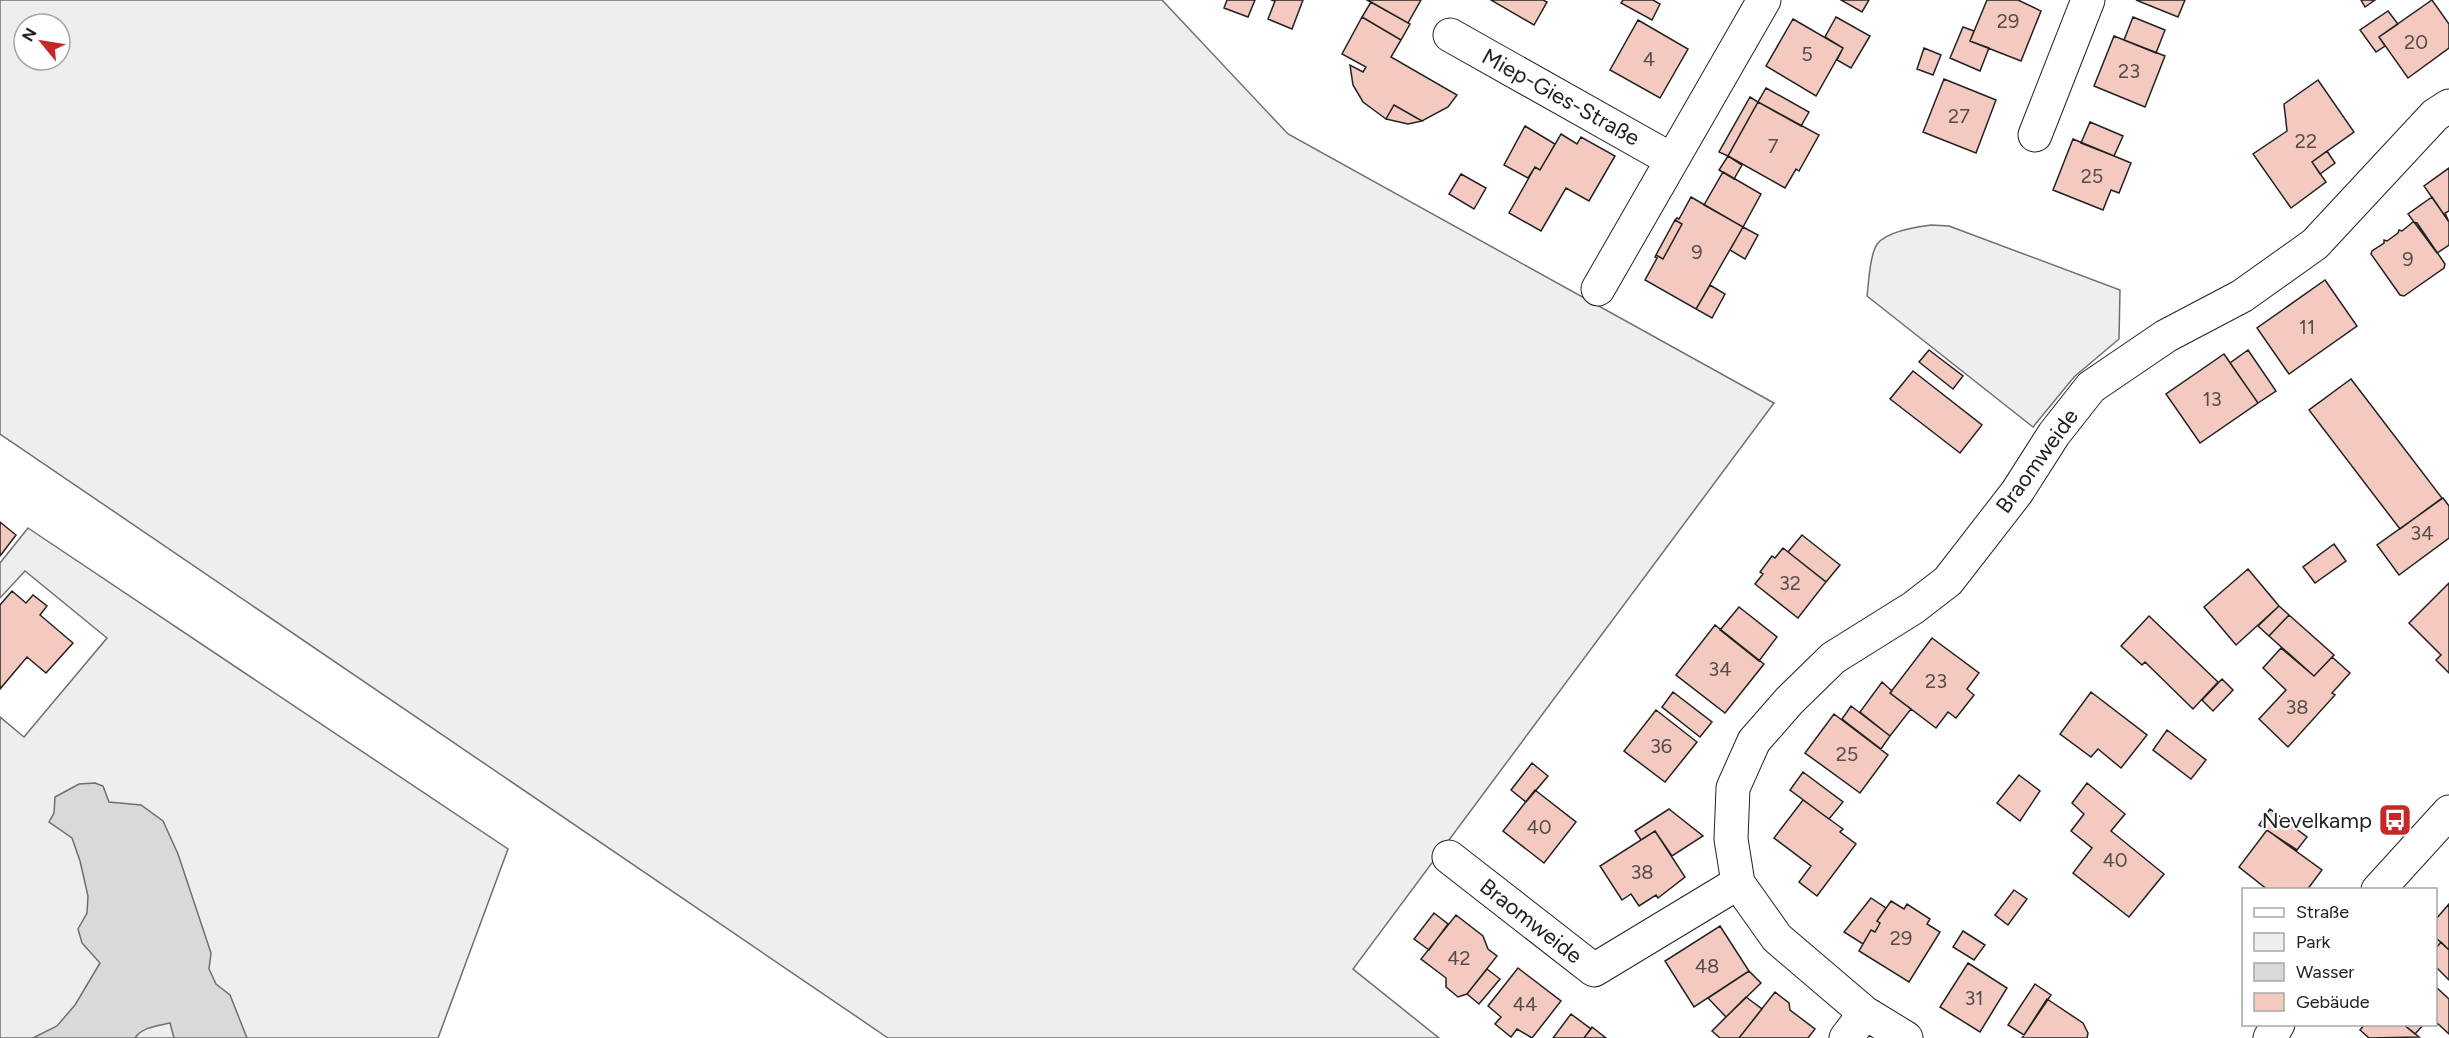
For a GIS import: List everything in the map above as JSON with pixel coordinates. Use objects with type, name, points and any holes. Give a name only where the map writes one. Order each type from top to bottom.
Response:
[{"type":"street","points":[[1598,289],[1764,0]]},
{"type":"street","points":[[2035,135],[2088,0]]},
{"type":"street","name":"Miep-Gies-Straße","points":[[1450,34],[1672,160]]},
{"type":"street","name":"Braomweide","points":[[1906,1038],[1855,1026],[1777,938],[1738,883],[1731,839],[1733,788],[1754,741],[1789,701],[1833,658],[1913,608],[1948,581],[2017,492],[2054,434],[2091,387],[2166,336],[2242,296],[2315,244],[2435,115],[2449,106]]},
{"type":"street","points":[[2380,888],[2447,819]]},
{"type":"street","name":"Braomweide","points":[[1449,857],[1594,970],[1738,883]]},
{"type":"green space","points":[[0,0],[1162,0],[1288,134],[1774,403],[1353,969],[1439,1038],[888,1038],[0,434]]},
{"type":"green space","points":[[1931,225],[1949,226],[2120,290],[2119,339],[2074,377],[2033,427],[1867,296],[1871,259],[1878,243],[1899,231]]},
{"type":"green space","points":[[28,528],[508,849],[438,1038],[0,1038],[0,717],[24,737],[107,638],[25,571],[0,598],[0,563]]},
{"type":"water","points":[[95,783],[103,786],[109,802],[141,805],[163,821],[178,854],[211,953],[209,969],[216,984],[230,995],[247,1038],[174,1038],[170,1023],[146,1029],[135,1038],[33,1038],[57,1026],[75,1005],[100,963],[82,943],[78,929],[87,913],[88,896],[72,838],[49,822],[54,813],[55,797],[79,784]]},
{"type":"building","points":[[1227,0],[1255,0],[1248,17],[1224,8]]},
{"type":"building","points":[[1271,0],[1303,0],[1292,29],[1268,19],[1275,1]]},
{"type":"building","points":[[1367,0],[1421,0],[1408,23]]},
{"type":"building","points":[[1491,0],[1543,0],[1547,2],[1534,25]]},
{"type":"building","points":[[1623,0],[1653,0],[1660,4],[1652,20],[1621,3]]},
{"type":"building","points":[[1841,0],[1869,0],[1862,12]]},
{"type":"building","points":[[1987,0],[2018,0],[2041,11],[2021,61],[1970,41]]},
{"type":"building","points":[[2136,0],[2185,0],[2178,17]]},
{"type":"building","points":[[2361,0],[2375,0],[2365,7]]},
{"type":"building","points":[[2432,0],[2449,24],[2449,48],[2408,78],[2379,37]]},
{"type":"building","points":[[1371,2],[1410,24],[1401,40],[1362,17]]},
{"type":"building","points":[[2388,11],[2398,24],[2379,37],[2385,46],[2376,52],[2360,30]]},
{"type":"building","points":[[1362,17],[1401,40],[1391,57],[1457,95],[1448,107],[1422,121],[1394,105],[1386,119],[1363,102],[1353,85],[1350,65],[1363,72],[1366,67],[1342,54]]},
{"type":"building","points":[[1836,17],[1870,36],[1851,68],[1837,60],[1843,48],[1825,37]]},
{"type":"building","points":[[2133,17],[2165,30],[2156,53],[2124,40]]},
{"type":"building","points":[[1793,19],[1843,48],[1816,96],[1766,66]]},
{"type":"building","points":[[1638,20],[1688,49],[1660,98],[1610,70]]},
{"type":"building","points":[[1963,27],[1974,31],[1970,41],[1989,48],[1980,71],[1950,58]]},
{"type":"building","points":[[2114,36],[2165,56],[2145,107],[2094,86]]},
{"type":"building","points":[[1924,48],[1941,55],[1933,75],[1917,69]]},
{"type":"building","points":[[1944,79],[1996,100],[1976,153],[1923,132]]},
{"type":"building","points":[[2318,80],[2354,132],[2312,162],[2326,182],[2291,208],[2253,154],[2287,131],[2284,104]]},
{"type":"building","points":[[1766,88],[1809,112],[1801,126],[1758,102]]},
{"type":"building","points":[[1750,97],[1758,102],[1728,156],[1719,152]]},
{"type":"building","points":[[1758,102],[1819,135],[1799,171],[1796,169],[1785,188],[1728,156]]},
{"type":"building","points":[[1394,105],[1422,121],[1408,124],[1386,119]]},
{"type":"building","points":[[2090,122],[2123,136],[2114,156],[2081,143]]},
{"type":"building","points":[[1525,126],[1555,144],[1540,170],[1535,167],[1528,178],[1504,165]]},
{"type":"building","points":[[1561,134],[1577,144],[1581,137],[1615,156],[1589,201],[1566,188],[1541,231],[1509,213],[1535,167],[1540,170]]},
{"type":"building","points":[[2073,139],[2131,163],[2119,193],[2111,190],[2103,210],[2053,190]]},
{"type":"building","points":[[2327,151],[2335,163],[2320,174],[2312,162]]},
{"type":"building","points":[[1728,156],[1742,165],[1734,179],[1719,170]]},
{"type":"building","points":[[2449,168],[2449,211],[2445,213],[2449,222],[2424,186]]},
{"type":"building","points":[[1723,172],[1761,194],[1743,227],[1704,205]]},
{"type":"building","points":[[1461,174],[1486,188],[1474,209],[1449,194]]},
{"type":"building","points":[[1691,197],[1743,227],[1696,309],[1645,280],[1657,258],[1656,255],[1663,259],[1682,224],[1675,220],[1679,219]]},
{"type":"building","points":[[2432,197],[2449,222],[2449,245],[2437,253],[2408,214]]},
{"type":"building","points":[[1675,220],[1682,224],[1663,259],[1656,255]]},
{"type":"building","points":[[2413,222],[2417,223],[2445,264],[2444,268],[2404,296],[2400,295],[2371,254],[2384,243],[2384,240],[2387,241],[2399,230],[2402,231]]},
{"type":"building","points":[[1743,227],[1758,235],[1745,259],[1730,250]]},
{"type":"building","points":[[2325,280],[2357,326],[2289,374],[2257,328]]},
{"type":"building","points":[[1710,285],[1725,294],[1712,318],[1696,309]]},
{"type":"building","points":[[1929,350],[1963,376],[1953,389],[1919,362]]},
{"type":"building","points":[[2248,350],[2276,391],[2258,403],[2230,363]]},
{"type":"building","points":[[2224,354],[2258,403],[2200,443],[2166,394]]},
{"type":"building","points":[[1913,371],[1982,425],[1960,453],[1890,399]]},
{"type":"building","points":[[2351,379],[2442,498],[2400,529],[2309,410]]},
{"type":"building","points":[[2443,498],[2449,506],[2449,538],[2399,575],[2377,545]]},
{"type":"building","points":[[0,522],[16,535],[0,556]]},
{"type":"building","points":[[1802,535],[1840,565],[1826,582],[1788,552]]},
{"type":"building","points":[[2334,544],[2346,561],[2315,583],[2303,567]]},
{"type":"building","points":[[1783,548],[1826,582],[1798,618],[1755,584],[1763,574],[1760,572],[1772,556],[1775,558]]},
{"type":"building","points":[[2248,569],[2279,606],[2236,645],[2204,607]]},
{"type":"building","points":[[2449,583],[2449,673],[2436,660],[2441,655],[2409,623]]},
{"type":"building","points":[[12,591],[26,603],[33,595],[47,606],[40,615],[73,643],[46,673],[27,657],[0,689],[0,605]]},
{"type":"building","points":[[2279,606],[2289,615],[2269,636],[2258,626]]},
{"type":"building","points":[[1739,607],[1777,637],[1759,661],[1720,630]]},
{"type":"building","points":[[2289,615],[2334,655],[2314,676],[2269,636]]},
{"type":"building","points":[[2149,616],[2218,682],[2193,709],[2145,662],[2142,665],[2121,646]]},
{"type":"building","points":[[1715,625],[1764,664],[1725,713],[1676,675]]},
{"type":"building","points":[[1932,638],[1979,673],[1967,689],[1974,695],[1956,718],[1948,712],[1936,728],[1890,693]]},
{"type":"building","points":[[2281,648],[2314,676],[2332,657],[2350,673],[2332,693],[2335,695],[2288,747],[2259,719],[2286,690],[2263,668]]},
{"type":"building","points":[[2222,679],[2233,690],[2213,711],[2202,700]]},
{"type":"building","points":[[1882,682],[1892,691],[1890,693],[1911,709],[1890,736],[1860,712]]},
{"type":"building","points":[[1673,692],[1712,722],[1700,737],[1662,707]]},
{"type":"building","points":[[2091,692],[2147,735],[2121,768],[2098,749],[2091,757],[2060,734]]},
{"type":"building","points":[[1851,706],[1890,736],[1881,749],[1842,719]]},
{"type":"building","points":[[1656,710],[1697,742],[1665,782],[1624,751]]},
{"type":"building","points":[[1834,714],[1888,755],[1860,793],[1805,753]]},
{"type":"building","points":[[2167,730],[2206,760],[2191,779],[2153,750]]},
{"type":"building","points":[[1532,763],[1548,776],[1526,802],[1511,790]]},
{"type":"building","points":[[1803,772],[1843,802],[1829,819],[1790,790]]},
{"type":"building","points":[[2019,775],[2040,791],[2020,821],[1997,803]]},
{"type":"building","points":[[2087,783],[2125,814],[2111,831],[2164,874],[2129,917],[2073,873],[2092,848],[2071,831],[2084,814],[2072,803]]},
{"type":"building","points":[[1535,790],[1576,822],[1544,863],[1503,831]]},
{"type":"building","points":[[1803,800],[1843,829],[1840,832],[1856,844],[1817,896],[1799,882],[1811,866],[1774,838]]},
{"type":"building","points":[[1669,809],[1703,836],[1672,856],[1655,831],[1641,840],[1635,831]]},
{"type":"building","points":[[2270,809],[2307,837],[2297,850],[2259,825]]},
{"type":"building","points":[[2267,830],[2322,870],[2308,888],[2265,888],[2239,867]]},
{"type":"building","points":[[1655,831],[1685,877],[1658,898],[1656,895],[1639,906],[1631,894],[1622,900],[1600,866]]},
{"type":"building","points":[[2014,890],[2027,899],[2008,925],[1995,915]]},
{"type":"building","points":[[1871,898],[1886,908],[1877,921],[1880,923],[1875,932],[1871,930],[1863,944],[1844,932]]},
{"type":"building","points":[[1891,901],[1904,909],[1907,904],[1930,919],[1927,924],[1940,932],[1909,982],[1859,951],[1871,930],[1875,932],[1880,923],[1877,921]]},
{"type":"building","points":[[2449,904],[2449,950],[2437,939],[2437,918]]},
{"type":"building","points":[[1434,913],[1448,924],[1429,950],[1414,939]]},
{"type":"building","points":[[1456,915],[1483,936],[1488,949],[1497,956],[1467,994],[1458,997],[1446,987],[1446,978],[1421,959]]},
{"type":"building","points":[[1720,926],[1749,971],[1694,1007],[1665,961]]},
{"type":"building","points":[[1963,931],[1985,945],[1974,960],[1953,947]]},
{"type":"building","points":[[2441,942],[2449,950],[2449,980],[2437,968],[2437,947]]},
{"type":"building","points":[[1968,963],[2007,988],[1980,1032],[1940,1007]]},
{"type":"building","points":[[1518,968],[1561,1001],[1532,1038],[1517,1029],[1511,1037],[1495,1024],[1501,1017],[1488,1006]]},
{"type":"building","points":[[1487,969],[1500,979],[1479,1004],[1467,994]]},
{"type":"building","points":[[1749,971],[1761,983],[1726,1017],[1708,998]]},
{"type":"building","points":[[2035,984],[2051,995],[2024,1035],[2008,1025]]},
{"type":"building","points":[[2437,988],[2449,999],[2449,1034],[2437,1023]]},
{"type":"building","points":[[1775,992],[1789,1003],[1790,1010],[1815,1029],[1808,1038],[1739,1038]]},
{"type":"building","points":[[1746,997],[1762,1009],[1739,1038],[1720,1038],[1712,1031]]},
{"type":"building","points":[[2047,999],[2083,1023],[2088,1033],[2087,1038],[2022,1038]]},
{"type":"building","points":[[1571,1014],[1591,1029],[1584,1038],[1553,1038]]},
{"type":"building","points":[[2363,1026],[2405,1026],[2419,1037],[2369,1038],[2360,1030]]},
{"type":"building","points":[[2405,1026],[2422,1026],[2415,1034]]},
{"type":"building","points":[[1592,1027],[1606,1038],[1584,1038]]},
{"type":"place","name":"Nevelkamp","points":[[2395,820]]}]
